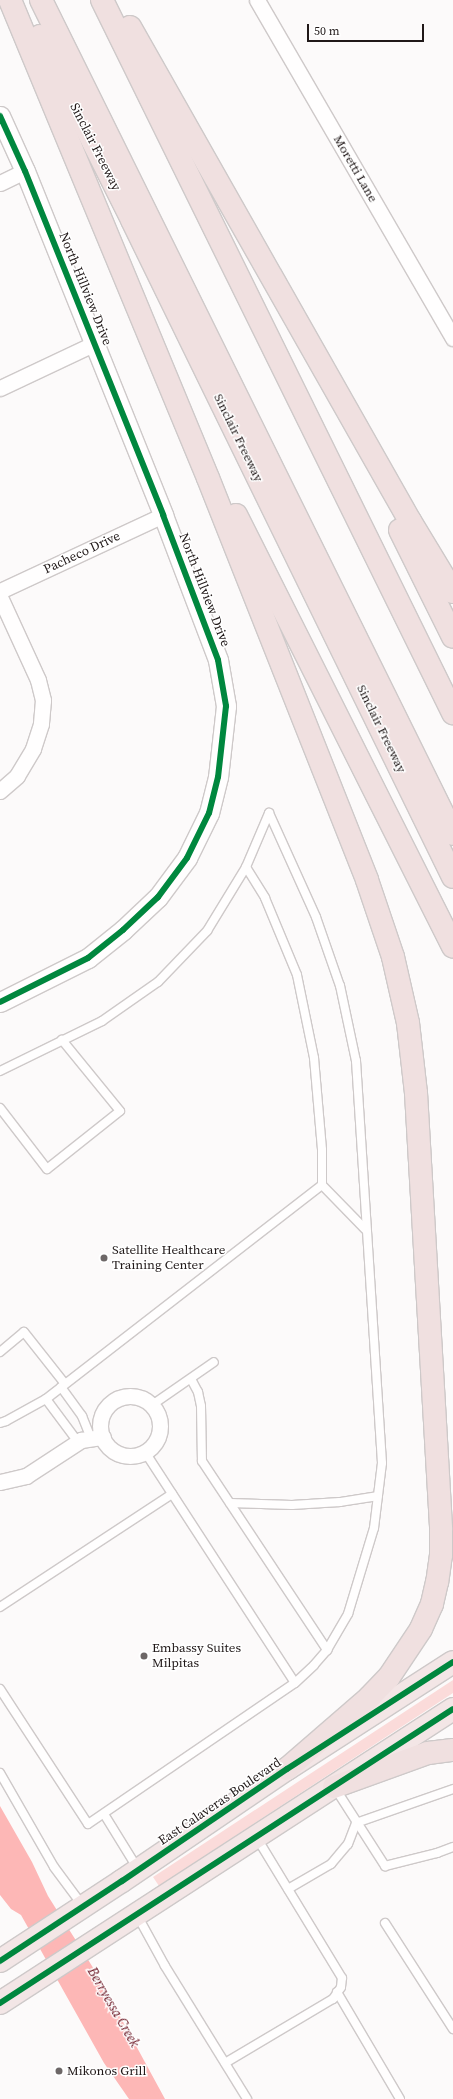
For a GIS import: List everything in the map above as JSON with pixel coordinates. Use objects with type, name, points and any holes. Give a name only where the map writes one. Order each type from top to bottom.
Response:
[{"type":"highway","points":[[10,0],[114,255],[208,478],[382,920],[401,990],[413,1057],[441,1529],[437,1582],[432,1604],[421,1629],[388,1677],[370,1698],[287,1769]]},
{"type":"highway","name":"Sinclair Freeway","points":[[22,0],[135,227],[453,877]]},
{"type":"highway","points":[[41,0],[453,834]]},
{"type":"highway","points":[[102,0],[453,713]]},
{"type":"highway","points":[[116,0],[410,521],[453,592]]},
{"type":"highway","points":[[300,326],[453,637]]},
{"type":"highway","points":[[163,370],[453,947]]},
{"type":"highway","name":"East Calaveras Boulevard","points":[[0,1960],[75,1912],[287,1769],[453,1662]]},
{"type":"highway","points":[[0,2003],[453,1709]]},
{"type":"highway","points":[[334,1787],[428,1753],[453,1750]]},
{"type":"street","name":"Moretti Lane","points":[[257,0],[453,338]]},
{"type":"street","name":"North Hillview Drive","points":[[0,116],[25,171],[163,515],[218,660],[226,706],[218,777],[209,813],[187,858],[158,897],[123,930],[88,958],[0,1002]]},
{"type":"street","points":[[0,183],[25,171]]},
{"type":"street","points":[[0,388],[95,343]]},
{"type":"street","name":"Pacheco Drive","points":[[0,591],[163,515]]},
{"type":"street","points":[[0,597],[38,680],[43,700],[41,724],[33,749],[17,776],[0,791]]},
{"type":"street","points":[[0,1482],[26,1476],[90,1439],[100,1428],[102,1417],[106,1408],[113,1401],[131,1396],[141,1398],[152,1405],[159,1418],[160,1427],[158,1436],[153,1445],[145,1452],[136,1455],[121,1454],[108,1446],[90,1439]]},
{"type":"lane","points":[[0,1071],[102,1022],[158,982],[207,931],[246,867],[269,813],[316,917],[340,986],[356,1062],[382,1463],[374,1528],[348,1614],[327,1650],[314,1666],[295,1683],[88,1824],[0,1689]]},
{"type":"lane","points":[[246,867],[265,898],[297,975],[314,1058],[322,1150],[322,1185],[366,1229]]},
{"type":"lane","points":[[0,1108],[47,1169],[120,1111],[62,1040]]},
{"type":"lane","points":[[0,1423],[46,1399],[322,1185]]},
{"type":"lane","points":[[0,1352],[24,1332],[63,1386],[82,1416],[90,1439]]},
{"type":"lane","points":[[152,1405],[214,1362]]},
{"type":"lane","points":[[191,1379],[198,1392],[202,1406],[202,1461],[327,1650]]},
{"type":"lane","points":[[46,1399],[90,1439]]},
{"type":"lane","points":[[145,1452],[295,1683]]},
{"type":"lane","points":[[0,1607],[172,1494]]},
{"type":"lane","points":[[230,1503],[292,1505],[340,1502],[378,1496]]},
{"type":"lane","points":[[0,1773],[54,1867],[75,1912]]},
{"type":"lane","points":[[334,1787],[385,1866],[437,1853],[453,1847]]},
{"type":"lane","points":[[288,1889],[331,1864],[348,1844],[356,1823],[453,1789]]},
{"type":"lane","points":[[104,1814],[138,1870]]},
{"type":"lane","points":[[225,2063],[333,1998],[341,1987],[342,1978],[257,1837]]},
{"type":"lane","points":[[137,1915],[165,1966],[247,2099]]},
{"type":"lane","points":[[385,1923],[453,2029]]},
{"type":"lane","points":[[338,1992],[400,2099]]},
{"type":"shaded area","points":[[453,1680],[453,1693],[159,1886],[153,1877]]},
{"type":"water","name":"Berryessa Creek","points":[[0,1806],[32,1862],[48,1896],[97,1974],[165,2099],[129,2099],[104,2063],[21,1915],[11,1909],[0,1895]]},
{"type":"cycle path","points":[[0,116],[25,171],[163,515],[218,660],[226,706],[218,777],[209,813],[187,858],[158,897],[123,930],[88,958],[0,1002]]},
{"type":"cycle path","points":[[0,1961],[122,1881],[287,1769],[453,1662]]},
{"type":"cycle path","points":[[0,2003],[453,1709]]},
{"type":"place","name":"Satellite Healthcare Training Center","points":[[104,1258]]},
{"type":"place","name":"Embassy Suites Milpitas","points":[[144,1656]]},
{"type":"place","name":"Mikonos Grill","points":[[59,2071]]}]
